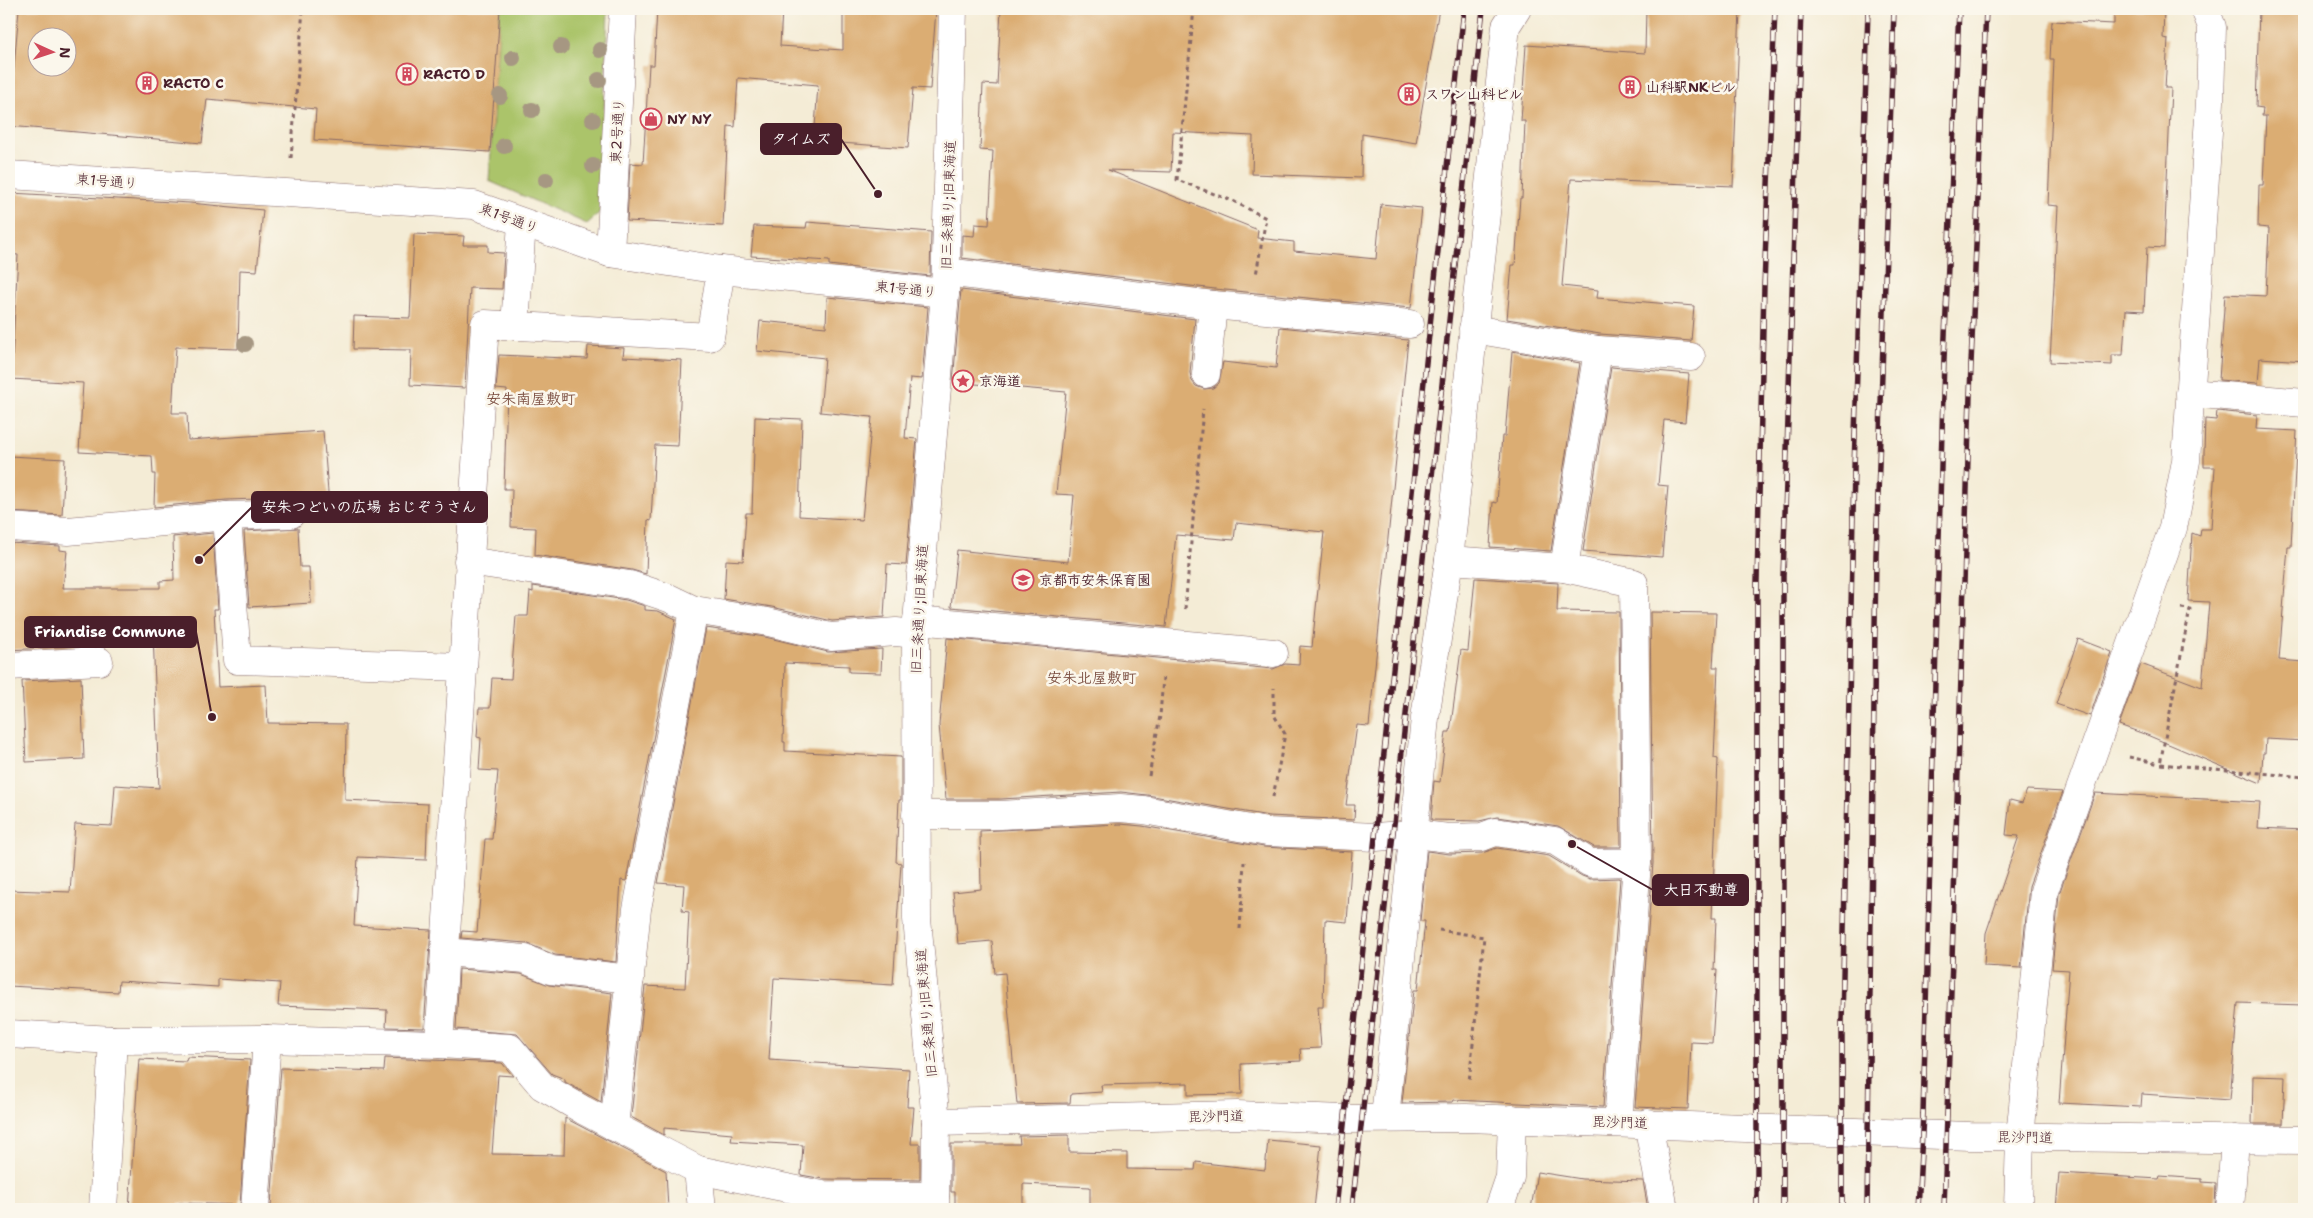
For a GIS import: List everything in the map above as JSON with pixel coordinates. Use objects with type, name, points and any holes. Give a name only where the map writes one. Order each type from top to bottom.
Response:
[{"type":"street","name":"東2号通り","points":[[610,253],[623,9]]},
{"type":"street","name":"旧三条通り;旧東海道","points":[[935,1203],[936,1122],[917,919],[916,627],[945,283],[954,9]]},
{"type":"street","points":[[1385,1118],[1425,718],[1449,560],[1506,26],[1517,9]]},
{"type":"street","points":[[2018,1209],[2020,1137],[2044,891],[2131,641],[2147,604],[2173,528],[2186,461],[2210,102],[2212,27],[2205,9]]},
{"type":"street","name":"東1号通り","points":[[9,175],[474,206],[610,253],[721,270],[945,283],[1251,308],[1410,324]]},
{"type":"street","points":[[515,326],[522,223]]},
{"type":"street","points":[[439,1044],[468,561],[485,324],[710,337],[721,270]]},
{"type":"street","points":[[1206,374],[1213,306]]},
{"type":"street","points":[[1473,329],[1598,350],[1691,357]]},
{"type":"street","points":[[1564,568],[1598,350]]},
{"type":"street","points":[[2190,393],[2304,403]]},
{"type":"street","points":[[9,528],[68,530],[227,516],[292,514]]},
{"type":"street","points":[[227,516],[237,660],[463,667]]},
{"type":"street","points":[[1449,560],[1564,568],[1634,583],[1637,862],[1618,1122]]},
{"type":"street","points":[[468,561],[630,585],[669,598],[694,610],[768,622],[831,637],[896,632],[916,627],[1174,644],[1274,653]]},
{"type":"street","points":[[614,1127],[637,910],[694,610]]},
{"type":"street","points":[[9,666],[99,661]]},
{"type":"street","points":[[916,815],[1001,815],[1120,808],[1144,810],[1256,831],[1376,837],[1413,834],[1449,838],[1482,837],[1496,832],[1556,841],[1590,863],[1637,862]]},
{"type":"street","points":[[445,952],[525,959],[551,970],[630,979]]},
{"type":"street","points":[[9,1034],[113,1040],[267,1039],[510,1048],[542,1086],[614,1127],[698,1170],[822,1196],[935,1203]]},
{"type":"street","points":[[255,1209],[267,1039]]},
{"type":"street","points":[[103,1209],[113,1040]]},
{"type":"street","name":"毘沙門道","points":[[936,1122],[1237,1115],[1345,1119],[1466,1118],[2020,1137],[2304,1140]]},
{"type":"street","points":[[1498,1209],[1510,1177],[1512,1119]]},
{"type":"street","points":[[1648,1123],[1664,1209]]},
{"type":"street","points":[[2230,1209],[2235,1139]]},
{"type":"street","points":[[698,1170],[702,1209]]},
{"type":"path","points":[[291,161],[303,9]]},
{"type":"path","points":[[1194,9],[1177,180],[1233,201],[1266,218],[1251,308]]},
{"type":"path","points":[[1144,810],[1174,644],[1206,374]]},
{"type":"path","points":[[2147,604],[2190,610],[2160,764],[2304,777]]},
{"type":"path","points":[[1240,929],[1256,831],[1285,734],[1274,715],[1274,653]]},
{"type":"path","points":[[1404,925],[1484,937],[1466,1118]]},
{"type":"green space","points":[[500,9],[608,9],[600,212],[587,224],[489,181]]},
{"type":"building","points":[[19,9],[500,9],[490,152],[314,140],[316,109],[207,99],[202,143],[9,126]]},
{"type":"building","points":[[657,9],[782,9],[780,46],[843,50],[843,9],[936,9],[930,89],[913,88],[908,148],[814,141],[818,85],[738,78],[735,127],[728,126],[723,226],[627,221],[630,163],[643,164],[649,65],[654,65]]},
{"type":"building","points":[[1001,9],[1439,9],[1416,143],[1362,134],[1361,178],[1252,174],[1253,136],[1173,132],[1171,172],[1108,170],[1258,230],[1257,238],[1294,242],[1294,251],[1376,259],[1381,204],[1422,208],[1411,308],[1215,289],[962,258],[962,235],[974,236],[975,224],[989,225],[993,151],[980,150],[983,84],[997,85]]},
{"type":"building","name":"山科駅NKビル","points":[[1646,9],[1740,9],[1733,186],[1571,179],[1562,286],[1598,290],[1597,298],[1694,306],[1691,341],[1600,334],[1507,319],[1512,265],[1515,265],[1520,198],[1522,198],[1525,121],[1521,121],[1526,45],[1645,53]]},
{"type":"building","points":[[2114,9],[2164,9],[2163,38],[2168,39],[2165,88],[2171,88],[2164,248],[2147,247],[2144,311],[2126,310],[2123,355],[2112,355],[2112,365],[2050,362],[2058,206],[2048,205],[2054,59],[2050,59],[2052,21],[2114,24]]},
{"type":"building","points":[[2259,9],[2304,9],[2304,361],[2260,358],[2258,383],[2219,380],[2225,294],[2266,296],[2269,228],[2258,227],[2259,185],[2263,185],[2266,116],[2262,116],[2263,108],[2256,107]]},
{"type":"building","points":[[11,193],[190,203],[263,210],[257,271],[240,270],[238,349],[176,347],[172,413],[187,413],[188,440],[323,431],[329,504],[304,506],[299,501],[291,498],[226,500],[154,507],[155,474],[153,474],[152,456],[79,452],[83,383],[11,379],[18,255],[9,254]]},
{"type":"building","points":[[807,222],[931,232],[930,276],[829,265],[829,261],[751,256],[754,226],[806,228]]},
{"type":"building","points":[[414,234],[464,236],[463,245],[488,245],[488,252],[504,253],[502,289],[470,288],[465,388],[410,385],[411,350],[353,349],[354,316],[410,318]]},
{"type":"building","points":[[961,290],[1195,319],[1190,373],[1192,381],[1196,386],[1204,389],[1213,388],[1219,383],[1223,362],[1276,368],[1280,327],[1408,340],[1369,726],[1357,725],[1346,805],[1355,805],[1354,820],[1269,816],[1121,792],[1001,799],[946,799],[939,725],[947,638],[1273,669],[1285,664],[1299,665],[1300,646],[1312,647],[1324,532],[1236,523],[1234,540],[1176,535],[1166,627],[951,607],[957,550],[1068,562],[1074,495],[1056,494],[1066,392],[953,382]]},
{"type":"building","points":[[827,297],[928,307],[922,379],[910,378],[905,438],[917,439],[906,565],[887,564],[884,617],[832,621],[772,607],[724,599],[726,560],[743,561],[746,513],[752,513],[755,417],[802,419],[799,516],[862,520],[872,417],[820,412],[825,358],[757,351],[760,321],[826,327]]},
{"type":"building","points":[[588,346],[624,348],[623,357],[682,360],[678,446],[655,445],[651,521],[648,520],[646,574],[632,570],[535,555],[536,528],[511,527],[512,489],[504,489],[507,390],[496,389],[499,355],[587,359]]},
{"type":"building","points":[[1512,351],[1580,363],[1551,551],[1490,547],[1493,502],[1497,503],[1502,436],[1505,436]]},
{"type":"building","points":[[1611,367],[1689,374],[1685,422],[1664,420],[1658,485],[1668,486],[1662,557],[1583,551]]},
{"type":"building","points":[[2217,411],[2257,415],[2256,429],[2297,431],[2291,547],[2288,547],[2279,660],[2304,662],[2304,741],[2266,739],[2261,783],[2119,725],[2141,664],[2202,687],[2209,602],[2188,601],[2192,533],[2200,536],[2201,529],[2211,529],[2215,467],[2204,467],[2205,419],[2216,420]]},
{"type":"building","points":[[9,456],[65,459],[62,515],[9,512]]},
{"type":"building","points":[[298,528],[300,567],[309,567],[311,603],[249,607],[244,531]]},
{"type":"building","points":[[213,533],[218,609],[214,609],[218,687],[266,685],[268,723],[346,724],[345,800],[428,804],[426,860],[358,857],[354,926],[431,930],[424,1028],[386,1027],[387,1010],[278,1006],[280,983],[218,979],[218,987],[119,981],[118,992],[9,986],[9,890],[70,892],[75,824],[112,826],[115,785],[159,788],[153,633],[79,640],[79,646],[9,650],[9,543],[60,546],[60,550],[67,551],[63,588],[160,588],[160,581],[174,580],[173,537]]},
{"type":"building","points":[[1475,578],[1558,583],[1557,611],[1619,612],[1621,847],[1594,847],[1558,826],[1497,817],[1479,821],[1431,820],[1434,781],[1440,782],[1446,732],[1450,732],[1461,650],[1468,651]]},
{"type":"building","points":[[533,586],[626,600],[645,606],[645,610],[658,611],[676,619],[626,881],[621,880],[616,962],[555,955],[526,943],[461,938],[462,931],[477,932],[485,839],[492,839],[498,771],[479,770],[481,738],[477,737],[479,708],[490,708],[492,678],[511,679],[516,616],[528,616],[530,591],[533,592]]},
{"type":"building","points":[[1650,612],[1716,613],[1713,667],[1718,667],[1714,758],[1718,759],[1712,918],[1716,918],[1714,970],[1717,970],[1712,1043],[1691,1042],[1688,1109],[1635,1107],[1653,863]]},
{"type":"building","points":[[706,628],[765,637],[828,652],[882,649],[881,673],[849,672],[849,666],[785,663],[783,742],[785,742],[785,751],[901,757],[901,800],[899,800],[896,862],[901,863],[893,985],[774,978],[769,1060],[909,1069],[907,1107],[914,1107],[911,1144],[920,1144],[920,1180],[824,1179],[801,1175],[803,1145],[731,1141],[732,1134],[664,1128],[664,1135],[631,1117],[645,986],[685,988],[689,912],[682,911],[684,885],[658,883]]},
{"type":"building","points":[[2078,639],[2112,652],[2090,716],[2056,704]]},
{"type":"building","points":[[81,678],[84,759],[26,762],[22,681]]},
{"type":"building","points":[[2027,790],[2063,792],[2029,886],[2021,968],[1984,966],[1986,933],[2019,836],[2006,835],[2010,800],[2022,803]]},
{"type":"building","points":[[2095,793],[2260,802],[2258,828],[2304,830],[2304,1005],[2238,1003],[2230,1100],[2142,1094],[2141,1107],[2059,1103],[2069,970],[2052,969],[2059,894]]},
{"type":"building","points":[[1120,824],[1264,847],[1352,852],[1347,922],[1325,920],[1323,1007],[1318,1007],[1321,1048],[1300,1049],[1301,1061],[1241,1064],[1242,1094],[1188,1095],[1188,1083],[1101,1085],[1102,1092],[1071,1094],[1070,1103],[1017,1104],[1005,973],[995,974],[992,941],[958,944],[953,892],[981,889],[980,831]]},
{"type":"building","points":[[1497,848],[1549,856],[1590,879],[1620,878],[1603,1107],[1454,1100],[1453,1102],[1402,1103],[1414,990],[1418,990],[1425,921],[1420,921],[1427,851],[1449,854],[1482,853]]},
{"type":"building","points":[[459,969],[521,974],[549,985],[612,993],[601,1102],[565,1082],[565,1079],[552,1074],[517,1034],[456,1029]]},
{"type":"building","points":[[187,1057],[250,1060],[240,1205],[179,1203],[179,1209],[129,1209],[139,1059],[186,1061]]},
{"type":"building","points":[[385,1058],[502,1063],[513,1076],[498,1075],[492,1154],[564,1155],[565,1118],[666,1171],[668,1209],[292,1209],[292,1207],[271,1206],[281,1068],[384,1071]]},
{"type":"building","points":[[2253,1076],[2285,1077],[2283,1124],[2252,1124]]},
{"type":"building","points":[[1069,1135],[1069,1152],[1127,1153],[1127,1169],[1195,1170],[1196,1162],[1265,1170],[1268,1140],[1321,1145],[1314,1209],[1090,1209],[1090,1187],[1023,1184],[1023,1209],[955,1209],[955,1192],[951,1192],[951,1144],[1020,1144],[1019,1136]]},
{"type":"building","points":[[1537,1172],[1582,1179],[1643,1181],[1648,1209],[1531,1209]]},
{"type":"building","points":[[2059,1173],[2159,1179],[2160,1176],[2202,1179],[2202,1182],[2216,1183],[2215,1209],[2056,1209]]},
{"type":"railway","points":[[1335,1209],[1464,9]]},
{"type":"railway","points":[[1352,1209],[1483,9]]},
{"type":"railway","points":[[1757,1209],[1757,582],[1764,286],[1775,9]]},
{"type":"railway","points":[[1783,1209],[1783,577],[1801,9]]},
{"type":"railway","points":[[1842,1209],[1842,1023],[1854,469],[1868,9]]},
{"type":"railway","points":[[1867,1209],[1876,556],[1894,9]]},
{"type":"railway","points":[[1918,1209],[1923,1114],[1944,359],[1959,9]]},
{"type":"railway","points":[[1944,1209],[1971,364],[1986,9]]},
{"type":"place","name":"RACTO D","points":[[407,74]]},
{"type":"place","name":"RACTO C","points":[[147,83]]},
{"type":"place","name":"山科駅NKビル","points":[[1630,87]]},
{"type":"place","name":"スワン山科ビル","points":[[1409,94]]},
{"type":"place","name":"NY NY","points":[[651,119]]},
{"type":"place","name":"タイムズ","points":[[878,194]]},
{"type":"place","name":"京海道","points":[[963,381]]},
{"type":"place","name":"安朱つどいの広場 おじぞうさん","points":[[199,560]]},
{"type":"place","name":"京都市安朱保育園","points":[[1023,580]]},
{"type":"place","name":"Friandise Commune","points":[[212,717]]},
{"type":"place","name":"大日不動尊","points":[[1572,844]]},
{"type":"district","name":"安朱南屋敷町","points":[[531,399]]},
{"type":"district","name":"安朱北屋敷町","points":[[1092,678]]}]
